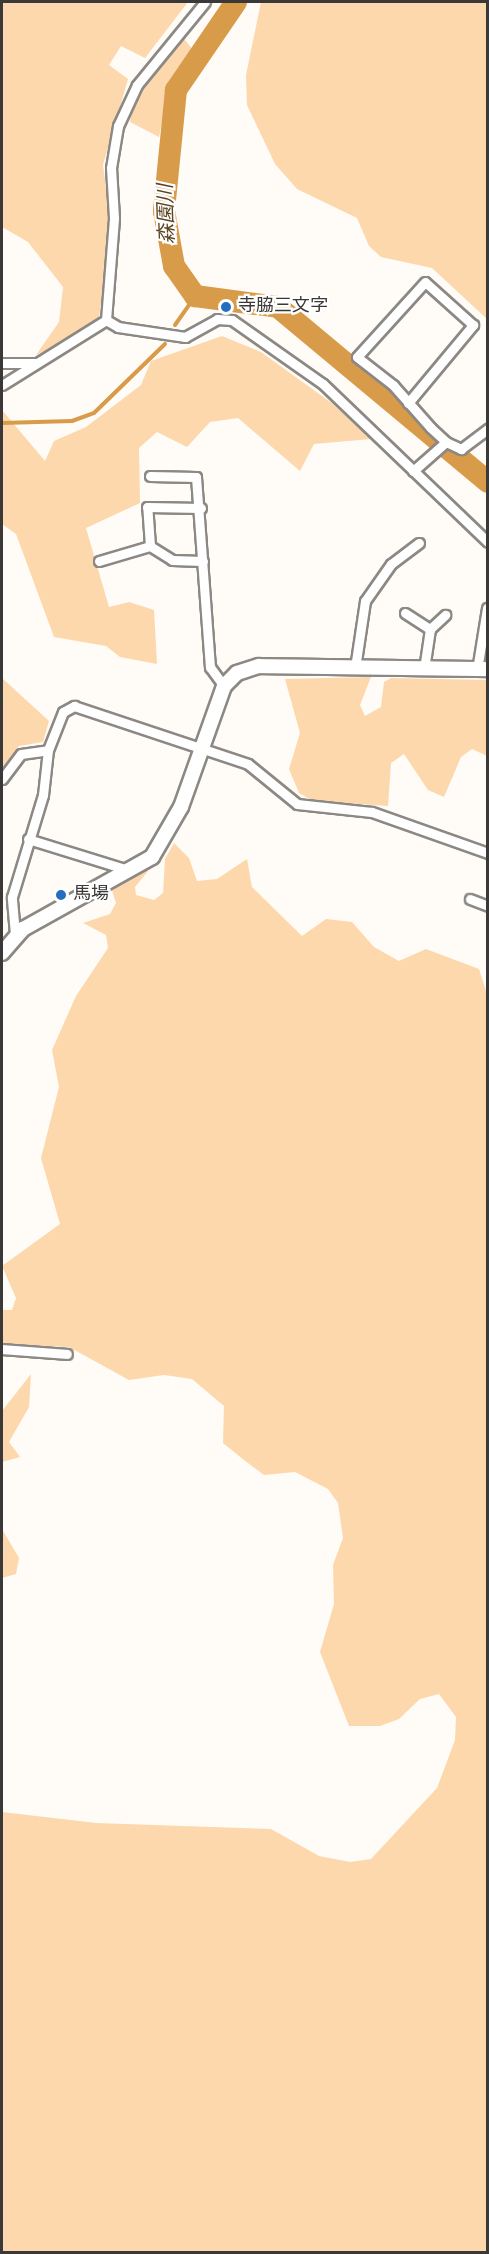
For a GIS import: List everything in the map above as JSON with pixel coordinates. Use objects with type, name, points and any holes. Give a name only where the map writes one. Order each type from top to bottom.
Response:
[{"type":"street","points":[[106,320],[114,218],[111,168],[118,126],[137,85],[205,2]]},
{"type":"street","points":[[408,403],[473,325],[425,282],[357,357],[408,403],[446,442],[461,449],[488,429]]},
{"type":"street","points":[[106,320],[118,327],[184,337],[218,319],[232,320],[323,384],[488,542]]},
{"type":"street","points":[[2,385],[106,320]]},
{"type":"street","points":[[2,363],[35,363]]},
{"type":"street","points":[[413,471],[446,442]]},
{"type":"street","points":[[150,476],[196,477],[201,508],[210,667],[224,686]]},
{"type":"street","points":[[150,546],[147,507],[201,508]]},
{"type":"street","points":[[355,668],[365,601],[391,564],[418,543]]},
{"type":"street","points":[[99,561],[150,546],[172,560],[203,561]]},
{"type":"street","points":[[7,941],[158,850],[224,686],[237,673],[259,666],[482,670],[487,608]]},
{"type":"street","points":[[405,613],[430,629]]},
{"type":"street","points":[[424,669],[430,629],[445,615]]},
{"type":"street","points":[[7,941],[7,896],[43,795],[48,750],[63,712],[74,706],[201,746],[248,764],[297,804],[372,812],[488,853]]},
{"type":"street","points":[[2,779],[21,754],[48,750]]},
{"type":"street","points":[[28,839],[128,870]]},
{"type":"street","points":[[470,899],[488,906]]},
{"type":"street","points":[[2,1349],[67,1354]]},
{"type":"shaded area","points":[[2,2],[188,2],[145,58],[121,46],[109,65],[128,79],[103,165],[112,232],[99,317],[75,337],[36,355],[59,322],[63,287],[28,242],[2,227]]},
{"type":"shaded area","points":[[261,2],[487,2],[487,319],[432,268],[381,257],[369,246],[357,218],[297,189],[275,164],[247,105],[246,75]]},
{"type":"shaded area","points":[[184,39],[195,52],[167,96],[159,137],[130,122],[132,109],[141,88]]},
{"type":"shaded area","points":[[222,336],[261,352],[333,404],[371,439],[314,444],[300,471],[238,418],[210,422],[187,447],[157,432],[139,448],[140,503],[86,528],[109,607],[129,602],[154,610],[157,664],[120,657],[106,646],[54,637],[16,534],[2,524],[2,410],[45,461],[54,441],[86,427],[141,385],[151,361]]},
{"type":"shaded area","points":[[371,677],[360,705],[365,716],[381,707],[384,682],[391,678],[487,680],[487,756],[472,749],[461,757],[444,797],[428,790],[404,754],[391,763],[388,806],[313,801],[299,793],[289,769],[300,733],[285,679]]},
{"type":"shaded area","points":[[2,678],[49,721],[43,742],[19,746],[2,768]]},
{"type":"shaded area","points":[[174,843],[189,858],[197,881],[217,879],[247,859],[252,887],[302,936],[326,919],[352,922],[374,947],[399,961],[426,949],[479,969],[488,997],[487,2252],[2,2252],[2,1812],[96,1823],[271,1829],[319,1856],[350,1862],[371,1859],[437,1788],[455,1740],[456,1717],[439,1694],[420,1699],[399,1719],[380,1726],[349,1726],[320,1652],[334,1604],[333,1565],[343,1538],[338,1503],[328,1489],[295,1472],[264,1475],[244,1460],[223,1443],[224,1406],[192,1379],[164,1375],[129,1380],[69,1347],[2,1344],[2,1310],[12,1310],[16,1298],[2,1266],[60,1224],[41,1158],[59,1087],[52,1050],[76,996],[108,948],[106,935],[83,923],[110,914],[116,903],[111,887],[142,870],[148,871],[135,887],[136,895],[154,900],[163,893],[165,859]]},
{"type":"shaded area","points":[[31,1374],[29,1407],[9,1442],[20,1457],[2,1462],[2,1411]]},
{"type":"shaded area","points":[[2,1529],[19,1558],[16,1574],[2,1578]]},
{"type":"waterway","name":"森園川","points":[[236,2],[176,90],[164,211],[174,266],[195,296],[278,307],[488,482]]},
{"type":"waterway","points":[[175,325],[195,296]]},
{"type":"waterway","points":[[2,423],[72,421],[94,413],[165,344]]},
{"type":"place","name":"寺脇三文字","points":[[226,307]]},
{"type":"place","name":"馬場","points":[[61,895]]}]
